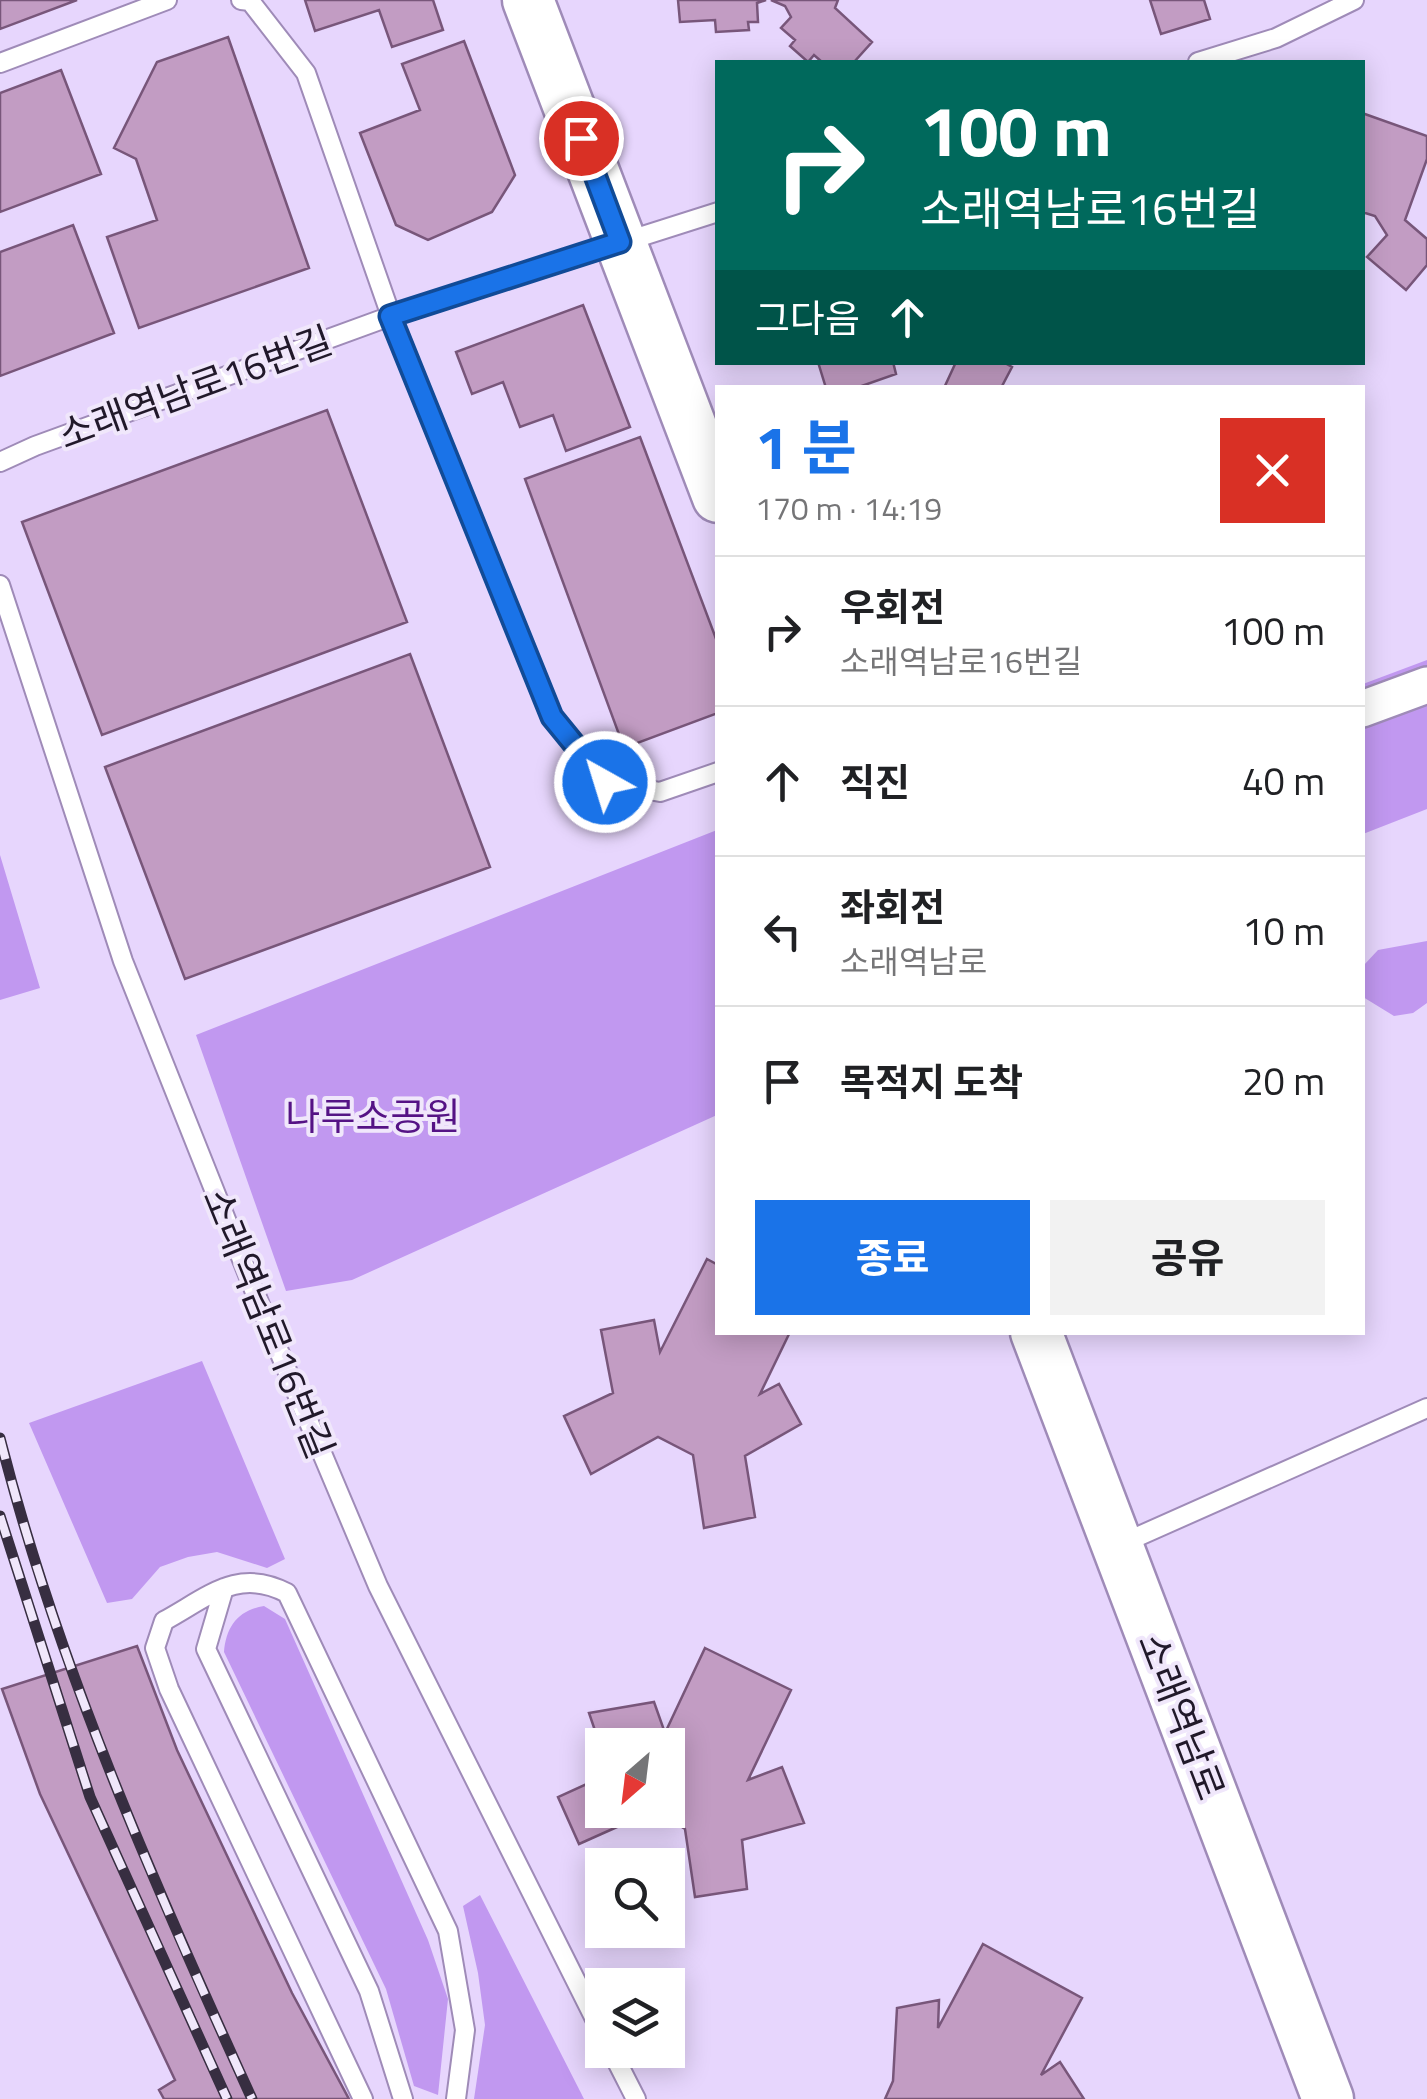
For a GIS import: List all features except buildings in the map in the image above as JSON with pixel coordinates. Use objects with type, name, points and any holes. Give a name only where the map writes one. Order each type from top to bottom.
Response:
[{"type":"street","points":[[528,0],[715,489]]},
{"type":"street","points":[[1365,707],[1427,685]]},
{"type":"street","name":"소래역남로","points":[[1037,1335],[1328,2099]]},
{"type":"lane","points":[[0,63],[167,0]]},
{"type":"lane","points":[[241,0],[250,1],[306,73],[390,316],[552,717],[605,782],[660,792],[715,773]]},
{"type":"lane","points":[[1204,60],[1276,38],[1354,0]]},
{"type":"lane","name":"소래역남로16번길","points":[[0,462],[34,446],[390,316],[715,213]]},
{"type":"lane","name":"소래역남로16번길","points":[[0,585],[123,961],[270,1330],[378,1586],[585,1999]]},
{"type":"lane","points":[[1117,1546],[1427,1408]]},
{"type":"lane","points":[[362,2099],[169,1688],[155,1648],[164,1621],[224,1588],[250,1580],[268,1582],[287,1593],[448,1931],[465,2030],[456,2099]]},
{"type":"lane","points":[[224,1588],[206,1649],[369,1991],[404,2099]]},
{"type":"lane","points":[[620,2068],[636,2099]]},
{"type":"green space","points":[[1427,660],[1427,809],[1365,833],[1365,683]]},
{"type":"green space","name":"나루소공원","points":[[715,831],[715,1116],[352,1280],[286,1291],[196,1035]]},
{"type":"green space","points":[[0,855],[40,988],[0,1000]]},
{"type":"green space","points":[[1427,941],[1427,1003],[1413,1013],[1394,1016],[1365,998],[1365,964],[1378,950]]},
{"type":"green space","points":[[202,1361],[285,1559],[267,1568],[217,1552],[188,1557],[160,1567],[132,1599],[107,1603],[29,1423]]},
{"type":"green space","points":[[264,1606],[285,1619],[428,1940],[448,1999],[438,2095],[414,2086],[386,1989],[224,1652],[235,1621],[247,1611]]},
{"type":"green space","points":[[480,1895],[584,2099],[474,2099],[485,2025],[463,1906]]},
{"type":"railway","points":[[0,1438],[23,1523],[79,1691],[144,1856],[252,2099]]},
{"type":"railway","points":[[0,1516],[90,1797],[227,2099]]},
{"type":"route","points":[[581,138],[620,242],[390,316],[552,717],[605,782]]}]
